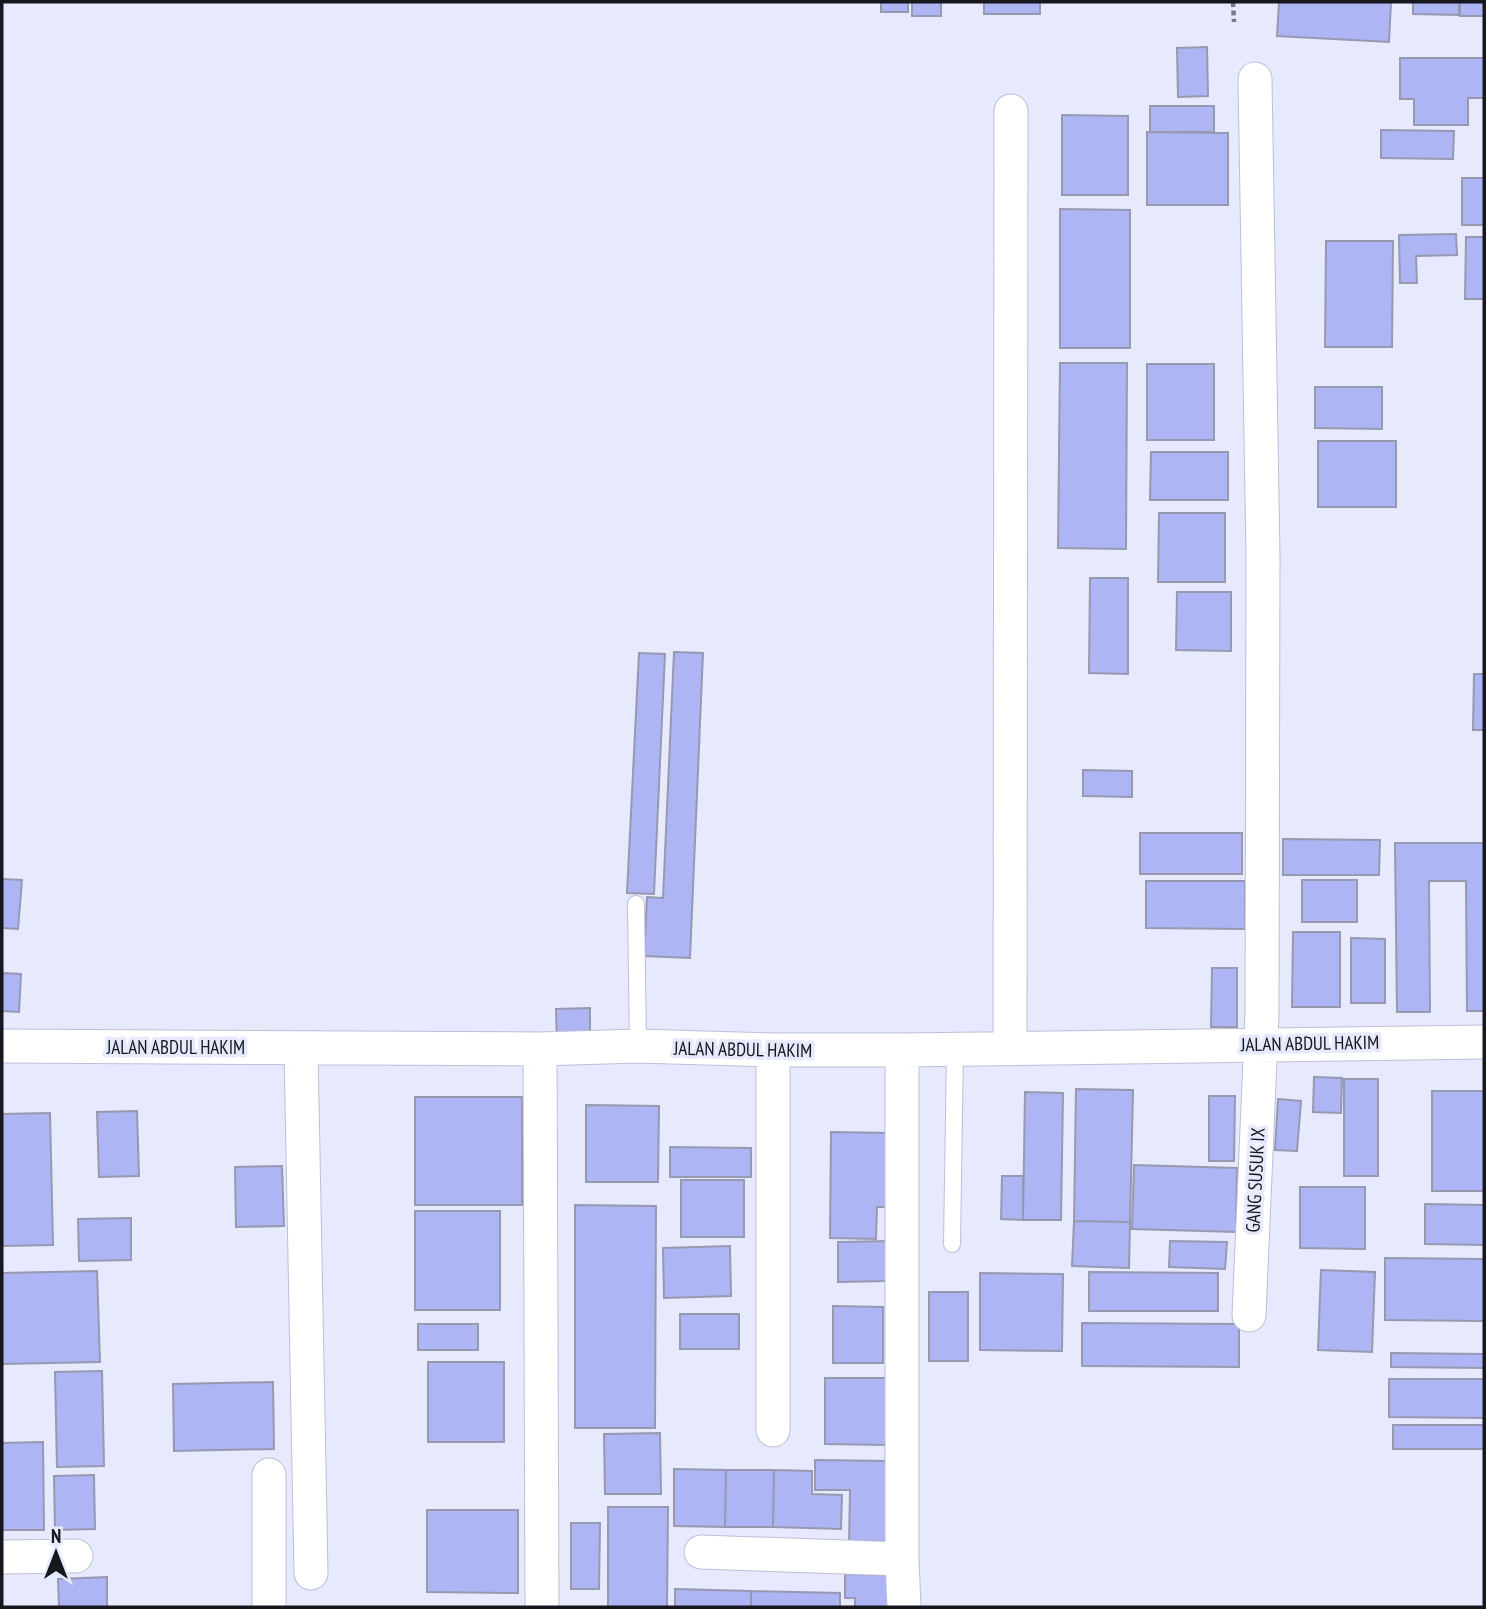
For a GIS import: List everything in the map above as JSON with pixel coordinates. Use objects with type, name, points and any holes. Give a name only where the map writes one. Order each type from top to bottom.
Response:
[{"type":"street","name":"GANG SUSUK IX","points":[[1249,1315],[1262,1044],[1263,556],[1255,79]]},
{"type":"street","points":[[1010,1049],[1011,111]]},
{"type":"street","name":"JALAN ABDUL HAKIM","points":[[2,1046],[540,1049],[638,1046],[902,1050],[1484,1042]]},
{"type":"street","points":[[301,1048],[312,1573]]},
{"type":"street","points":[[540,1049],[542,1607]]},
{"type":"street","points":[[773,1050],[773,1430]]},
{"type":"street","points":[[902,1050],[904,1607]]},
{"type":"street","points":[[269,1475],[269,1607]]},
{"type":"street","points":[[701,1552],[902,1559]]},
{"type":"street","points":[[2,1557],[76,1556]]},
{"type":"lane","points":[[636,904],[638,1046]]},
{"type":"lane","points":[[952,1244],[955,1049]]},
{"type":"path","points":[[1233,2],[1234,22]]},
{"type":"building","points":[[881,2],[908,2],[908,12],[881,12]]},
{"type":"building","points":[[912,2],[941,2],[941,16],[912,16]]},
{"type":"building","points":[[984,2],[1040,2],[1040,14],[984,14]]},
{"type":"building","points":[[1279,2],[1391,2],[1389,42],[1277,36]]},
{"type":"building","points":[[1413,2],[1459,2],[1459,15],[1413,14]]},
{"type":"building","points":[[1460,2],[1484,2],[1484,16],[1460,16]]},
{"type":"building","points":[[1207,47],[1208,96],[1178,97],[1177,48]]},
{"type":"building","points":[[1400,58],[1484,58],[1484,98],[1468,98],[1468,125],[1414,125],[1414,99],[1400,99]]},
{"type":"building","points":[[1150,106],[1214,106],[1214,132],[1150,132]]},
{"type":"building","points":[[1062,115],[1128,116],[1128,195],[1062,195]]},
{"type":"building","points":[[1381,130],[1454,131],[1453,159],[1381,158]]},
{"type":"building","points":[[1147,132],[1228,133],[1228,205],[1147,205]]},
{"type":"building","points":[[1462,178],[1484,178],[1484,225],[1462,225]]},
{"type":"building","points":[[1060,209],[1130,210],[1130,348],[1060,348]]},
{"type":"building","points":[[1456,234],[1457,255],[1416,256],[1417,283],[1400,283],[1399,235]]},
{"type":"building","points":[[1466,237],[1484,237],[1484,299],[1465,299]]},
{"type":"building","points":[[1326,241],[1393,241],[1392,347],[1325,347]]},
{"type":"building","points":[[1060,363],[1127,363],[1126,549],[1058,548]]},
{"type":"building","points":[[1147,364],[1214,364],[1214,440],[1147,440]]},
{"type":"building","points":[[1315,387],[1382,387],[1382,429],[1315,428]]},
{"type":"building","points":[[1318,441],[1396,441],[1396,507],[1318,507]]},
{"type":"building","points":[[1151,452],[1228,452],[1228,500],[1150,500]]},
{"type":"building","points":[[1159,513],[1225,513],[1225,582],[1158,582]]},
{"type":"building","points":[[1090,578],[1128,578],[1128,674],[1089,673]]},
{"type":"building","points":[[1177,592],[1231,592],[1231,651],[1176,650]]},
{"type":"building","points":[[674,652],[703,653],[690,958],[644,956],[647,897],[663,898]]},
{"type":"building","points":[[639,653],[665,654],[654,894],[627,893]]},
{"type":"building","points":[[1474,674],[1484,674],[1484,730],[1473,730]]},
{"type":"building","points":[[1083,770],[1132,771],[1132,797],[1083,796]]},
{"type":"building","points":[[1140,833],[1242,833],[1242,874],[1140,874]]},
{"type":"building","points":[[1283,839],[1380,840],[1379,875],[1283,875]]},
{"type":"building","points":[[1395,843],[1484,843],[1484,1011],[1467,1011],[1466,881],[1429,881],[1430,1012],[1397,1012]]},
{"type":"building","points":[[2,879],[22,880],[18,929],[2,928]]},
{"type":"building","points":[[1302,880],[1357,880],[1357,922],[1302,922]]},
{"type":"building","points":[[1146,881],[1245,881],[1245,929],[1146,928]]},
{"type":"building","points":[[1293,932],[1340,932],[1340,1007],[1292,1007]]},
{"type":"building","points":[[1351,938],[1385,939],[1385,1003],[1351,1003]]},
{"type":"building","points":[[1212,968],[1237,968],[1237,1027],[1211,1027]]},
{"type":"building","points":[[2,973],[21,974],[19,1012],[2,1011]]},
{"type":"building","points":[[590,1008],[590,1043],[557,1044],[556,1009]]},
{"type":"building","points":[[1314,1077],[1342,1078],[1341,1113],[1313,1112]]},
{"type":"building","points":[[1344,1079],[1378,1079],[1378,1176],[1344,1176]]},
{"type":"building","points":[[1076,1089],[1133,1090],[1130,1222],[1074,1221]]},
{"type":"building","points":[[1432,1091],[1484,1091],[1484,1191],[1432,1191]]},
{"type":"building","points":[[1025,1092],[1063,1093],[1061,1220],[1023,1220]]},
{"type":"building","points":[[1209,1096],[1235,1096],[1234,1161],[1209,1161]]},
{"type":"building","points":[[415,1097],[522,1097],[522,1205],[415,1205]]},
{"type":"building","points":[[1278,1099],[1301,1101],[1297,1151],[1275,1150]]},
{"type":"building","points":[[586,1105],[659,1106],[658,1182],[586,1182]]},
{"type":"building","points":[[137,1111],[139,1176],[99,1177],[97,1112]]},
{"type":"building","points":[[50,1113],[53,1245],[2,1246],[2,1114]]},
{"type":"building","points":[[831,1132],[892,1133],[890,1207],[877,1207],[876,1239],[830,1238]]},
{"type":"building","points":[[670,1147],[751,1148],[751,1177],[670,1177]]},
{"type":"building","points":[[1134,1165],[1237,1168],[1236,1232],[1132,1229]]},
{"type":"building","points":[[282,1166],[284,1226],[236,1227],[235,1167]]},
{"type":"building","points":[[1002,1176],[1023,1176],[1023,1220],[1001,1219]]},
{"type":"building","points":[[681,1180],[744,1180],[744,1237],[681,1237]]},
{"type":"building","points":[[1300,1187],[1365,1187],[1365,1249],[1300,1248]]},
{"type":"building","points":[[1425,1204],[1484,1205],[1484,1245],[1425,1244]]},
{"type":"building","points":[[575,1205],[656,1206],[655,1428],[575,1428]]},
{"type":"building","points":[[415,1211],[500,1211],[500,1310],[415,1310]]},
{"type":"building","points":[[131,1218],[131,1260],[79,1261],[78,1219]]},
{"type":"building","points":[[1074,1221],[1130,1222],[1129,1268],[1072,1266]]},
{"type":"building","points":[[888,1241],[889,1281],[838,1282],[838,1242]]},
{"type":"building","points":[[1170,1241],[1227,1242],[1225,1269],[1169,1267]]},
{"type":"building","points":[[730,1246],[731,1296],[664,1298],[663,1248]]},
{"type":"building","points":[[1385,1258],[1484,1259],[1484,1321],[1385,1320]]},
{"type":"building","points":[[1321,1270],[1375,1272],[1372,1352],[1318,1350]]},
{"type":"building","points":[[97,1271],[100,1362],[2,1364],[2,1273]]},
{"type":"building","points":[[1089,1272],[1218,1273],[1218,1311],[1089,1311]]},
{"type":"building","points":[[980,1273],[1063,1274],[1062,1351],[980,1350]]},
{"type":"building","points":[[929,1292],[968,1292],[968,1361],[929,1361]]},
{"type":"building","points":[[833,1306],[883,1307],[883,1363],[833,1363]]},
{"type":"building","points":[[680,1314],[739,1314],[739,1349],[680,1349]]},
{"type":"building","points":[[1082,1323],[1239,1324],[1239,1367],[1082,1366]]},
{"type":"building","points":[[418,1324],[478,1324],[478,1350],[418,1350]]},
{"type":"building","points":[[1391,1353],[1484,1354],[1484,1368],[1391,1367]]},
{"type":"building","points":[[428,1362],[504,1362],[504,1442],[428,1442]]},
{"type":"building","points":[[102,1371],[104,1466],[57,1467],[55,1372]]},
{"type":"building","points":[[825,1378],[888,1378],[887,1445],[825,1444]]},
{"type":"building","points":[[1389,1379],[1484,1379],[1484,1418],[1389,1417]]},
{"type":"building","points":[[273,1382],[274,1449],[174,1451],[173,1384]]},
{"type":"building","points":[[1393,1425],[1484,1425],[1484,1449],[1393,1449]]},
{"type":"building","points":[[660,1433],[661,1494],[605,1494],[604,1434]]},
{"type":"building","points":[[43,1442],[44,1530],[2,1530],[2,1443]]},
{"type":"building","points":[[815,1460],[889,1461],[888,1544],[849,1544],[850,1490],[815,1490]]},
{"type":"building","points":[[674,1469],[726,1470],[725,1527],[674,1526]]},
{"type":"building","points":[[726,1470],[774,1470],[773,1527],[725,1527]]},
{"type":"building","points":[[774,1470],[812,1471],[812,1494],[842,1495],[841,1529],[773,1527]]},
{"type":"building","points":[[94,1475],[95,1529],[55,1530],[54,1476]]},
{"type":"building","points":[[608,1507],[668,1507],[667,1607],[608,1607]]},
{"type":"building","points":[[427,1510],[518,1510],[518,1593],[427,1592]]},
{"type":"building","points":[[571,1523],[600,1523],[599,1589],[571,1589]]},
{"type":"building","points":[[845,1574],[894,1575],[894,1607],[855,1607],[855,1598],[845,1598]]},
{"type":"building","points":[[107,1577],[107,1607],[59,1607],[58,1579]]},
{"type":"building","points":[[675,1589],[751,1591],[751,1607],[675,1607]]},
{"type":"building","points":[[751,1591],[840,1593],[840,1607],[751,1607]]}]
